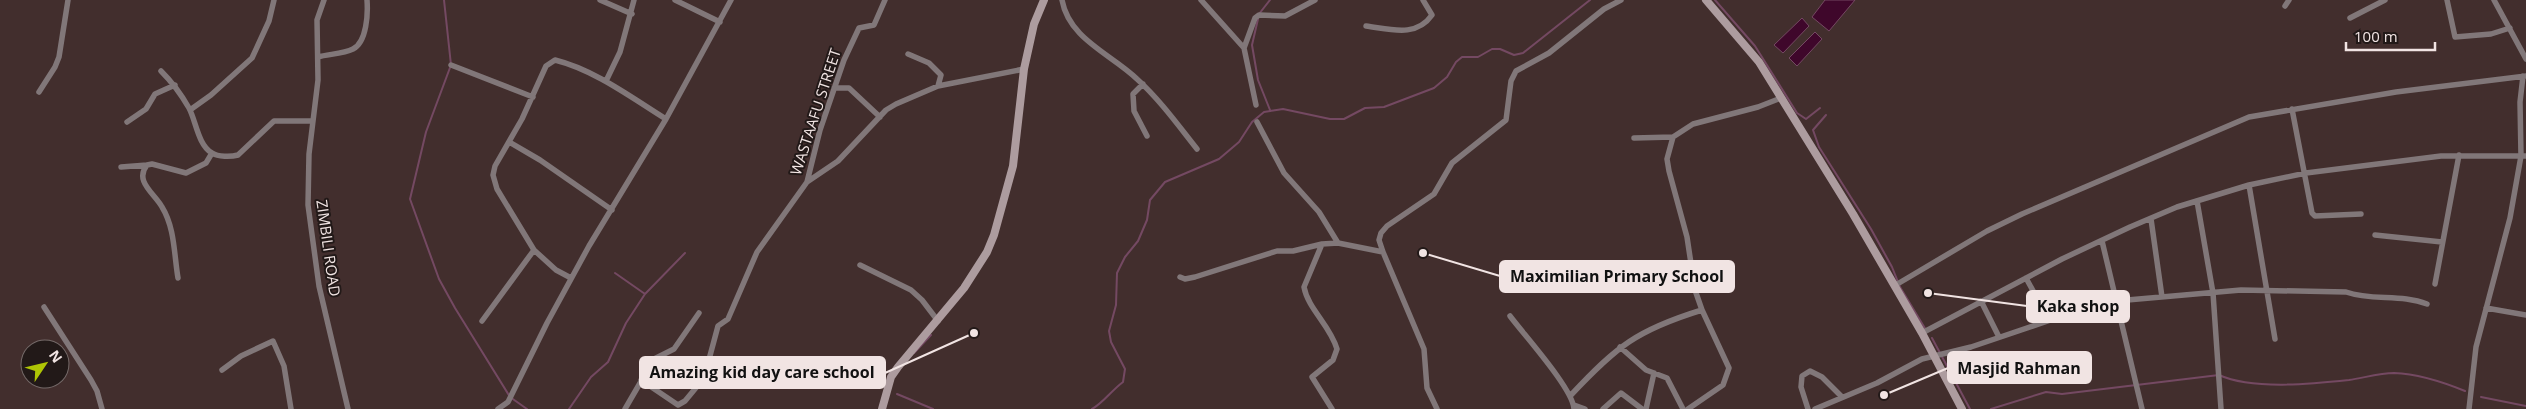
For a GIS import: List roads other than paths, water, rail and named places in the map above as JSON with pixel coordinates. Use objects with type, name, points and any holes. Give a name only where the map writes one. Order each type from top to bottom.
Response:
[{"type":"main road","points":[[882,409],[887,388],[894,372],[964,288],[987,252],[994,235],[1013,166],[1024,69],[1034,24],[1044,0]]},
{"type":"main road","points":[[1706,0],[1759,62],[1854,214],[1922,333],[1962,409]]},
{"type":"street","points":[[39,92],[55,68],[59,57],[68,0]]},
{"type":"street","points":[[190,110],[211,95],[250,61],[263,37],[274,0]]},
{"type":"street","name":"ZIMBILI ROAD","points":[[324,0],[317,20],[317,101],[313,121],[308,175],[309,227],[320,292],[348,409]]},
{"type":"street","points":[[318,57],[353,49],[361,41],[366,20],[367,0]]},
{"type":"street","points":[[600,0],[632,14]]},
{"type":"street","points":[[606,81],[620,52],[632,14],[634,0]]},
{"type":"street","points":[[675,0],[720,22]]},
{"type":"street","points":[[498,409],[508,402],[546,323],[666,119],[731,0]]},
{"type":"street","name":"WASTAAFU STREET","points":[[641,380],[678,405],[698,387],[708,370],[718,326],[728,319],[757,252],[807,182],[820,130],[834,88],[857,31],[862,26],[874,25],[885,0]]},
{"type":"street","points":[[1062,0],[1064,10],[1073,26],[1143,84],[1197,149]]},
{"type":"street","points":[[1201,0],[1244,48],[1256,105]]},
{"type":"street","points":[[1244,48],[1255,18],[1259,15],[1285,16],[1315,0]]},
{"type":"street","points":[[1366,26],[1403,30],[1418,28],[1432,15],[1423,0]]},
{"type":"street","points":[[1437,409],[1427,388],[1424,349],[1383,252],[1379,240],[1380,233],[1387,226],[1434,194],[1452,163],[1506,120],[1511,81],[1516,71],[1549,53],[1604,9],[1621,0]]},
{"type":"street","points":[[2350,18],[2385,0]]},
{"type":"street","points":[[2447,0],[2455,37],[2491,34],[2510,28]]},
{"type":"street","points":[[2494,0],[2526,58]]},
{"type":"street","points":[[908,54],[937,70],[940,75],[938,86]]},
{"type":"street","points":[[572,278],[556,270],[534,250],[497,189],[493,175],[494,166],[509,142],[546,66],[555,60],[568,64],[606,81],[666,119]]},
{"type":"street","points":[[451,65],[532,97]]},
{"type":"street","points":[[807,182],[838,161],[886,110],[896,104],[938,86],[1024,69]]},
{"type":"street","points":[[162,71],[175,85],[190,110],[203,143],[212,153],[230,157],[238,155],[274,122],[313,121]]},
{"type":"street","points":[[1894,286],[1987,232],[2030,211],[2080,191],[2236,121],[2292,109],[2396,92],[2524,76],[2520,102],[2524,156],[2510,218],[2476,347],[2469,409]]},
{"type":"street","points":[[1143,84],[1133,94],[1132,102],[1147,136]]},
{"type":"street","points":[[127,122],[146,109],[155,94],[175,85]]},
{"type":"street","points":[[834,88],[849,88],[880,117]]},
{"type":"street","points":[[1634,138],[1673,137],[1693,124],[1758,107],[1781,98]]},
{"type":"street","points":[[2292,109],[2314,215],[2361,214]]},
{"type":"street","points":[[1257,122],[1284,173],[1319,212],[1338,242]]},
{"type":"street","points":[[1673,137],[1667,159],[1687,237],[1696,290],[1702,310],[1729,368],[1723,385],[1688,409]]},
{"type":"street","points":[[509,142],[540,160],[612,210]]},
{"type":"street","points":[[121,167],[152,164],[186,173],[206,163],[212,153]]},
{"type":"street","points":[[1922,333],[2026,278],[2102,241],[2197,201],[2249,184],[2306,173],[2459,155],[2524,156]]},
{"type":"street","points":[[2436,284],[2459,155]]},
{"type":"street","points":[[147,165],[142,176],[163,207],[169,222],[178,278]]},
{"type":"street","points":[[2249,184],[2265,289],[2275,339]]},
{"type":"street","points":[[2197,201],[2213,293],[2220,409]]},
{"type":"street","points":[[2151,219],[2162,297]]},
{"type":"street","points":[[2375,235],[2442,242]]},
{"type":"street","points":[[2102,241],[2142,409]]},
{"type":"street","points":[[1180,277],[1185,279],[1195,277],[1278,251],[1292,251],[1338,242],[1383,252]]},
{"type":"street","points":[[1322,244],[1304,287],[1311,304],[1332,334],[1337,349],[1333,360],[1312,377],[1332,409]]},
{"type":"street","points":[[482,321],[534,250]]},
{"type":"street","points":[[860,265],[911,290],[922,300],[938,321]]},
{"type":"street","points":[[2026,278],[2049,320]]},
{"type":"street","points":[[1815,409],[1934,356],[1972,347],[2049,320],[2116,301],[2265,289],[2346,292],[2358,296],[2414,299],[2427,304]]},
{"type":"street","points":[[1981,301],[1999,337]]},
{"type":"street","points":[[44,307],[91,380],[102,409]]},
{"type":"street","points":[[2486,308],[2526,316]]},
{"type":"street","points":[[1571,395],[1631,338],[1666,321],[1702,310]]},
{"type":"street","points":[[625,409],[641,380],[658,356],[674,349],[700,313]]},
{"type":"street","points":[[1510,316],[1571,395],[1574,407],[1584,409]]},
{"type":"street","points":[[222,370],[241,356],[272,341],[284,366],[291,409]]},
{"type":"street","points":[[1620,347],[1639,365],[1661,375],[1670,382],[1683,409]]},
{"type":"street","points":[[1808,409],[1801,380],[1802,376],[1810,370],[1822,377],[1842,397]]},
{"type":"street","points":[[1646,409],[1654,373]]},
{"type":"street","points":[[1603,409],[1621,393],[1642,409]]},
{"type":"waterway","points":[[444,0],[451,65],[426,132],[410,199],[439,279],[455,308],[510,397],[527,409]]},
{"type":"waterway","points":[[1259,14],[1270,0]]},
{"type":"waterway","points":[[1092,409],[1123,382],[1125,369],[1111,342],[1109,331],[1116,305],[1117,273],[1125,257],[1138,241],[1147,220],[1150,200],[1165,182],[1219,159],[1239,142],[1252,122],[1264,112],[1283,109],[1330,119],[1344,119],[1365,108],[1384,107],[1434,88],[1447,77],[1456,62],[1462,57],[1478,57],[1492,49],[1500,49],[1514,55],[1523,53],[1590,0]]},
{"type":"waterway","points":[[1715,0],[1755,46],[1797,113],[1806,119],[1820,108]]},
{"type":"waterway","points":[[1258,19],[1252,45],[1258,80],[1270,110]]},
{"type":"waterway","points":[[1826,115],[1813,130],[1819,147],[1871,229],[1892,267],[1900,287],[1926,330]]},
{"type":"waterway","points":[[569,409],[591,377],[608,362],[626,323],[645,294],[685,253]]},
{"type":"waterway","points":[[615,273],[645,294]]},
{"type":"waterway","points":[[914,353],[931,335]]},
{"type":"waterway","points":[[1932,338],[1970,409]]},
{"type":"waterway","points":[[1991,409],[2046,392],[2062,394],[2219,375],[2248,383],[2282,385],[2349,380],[2394,373],[2431,379],[2465,391]]},
{"type":"waterway","points":[[897,394],[933,409]]},
{"type":"waterway","points":[[2481,397],[2526,406]]},
{"type":"place","name":"Maximilian Primary School","points":[[1423,253]]},
{"type":"place","name":"Kaka shop","points":[[1928,293]]},
{"type":"place","name":"Amazing kid day care school","points":[[974,333]]},
{"type":"place","name":"Masjid Rahman","points":[[1884,395]]}]
